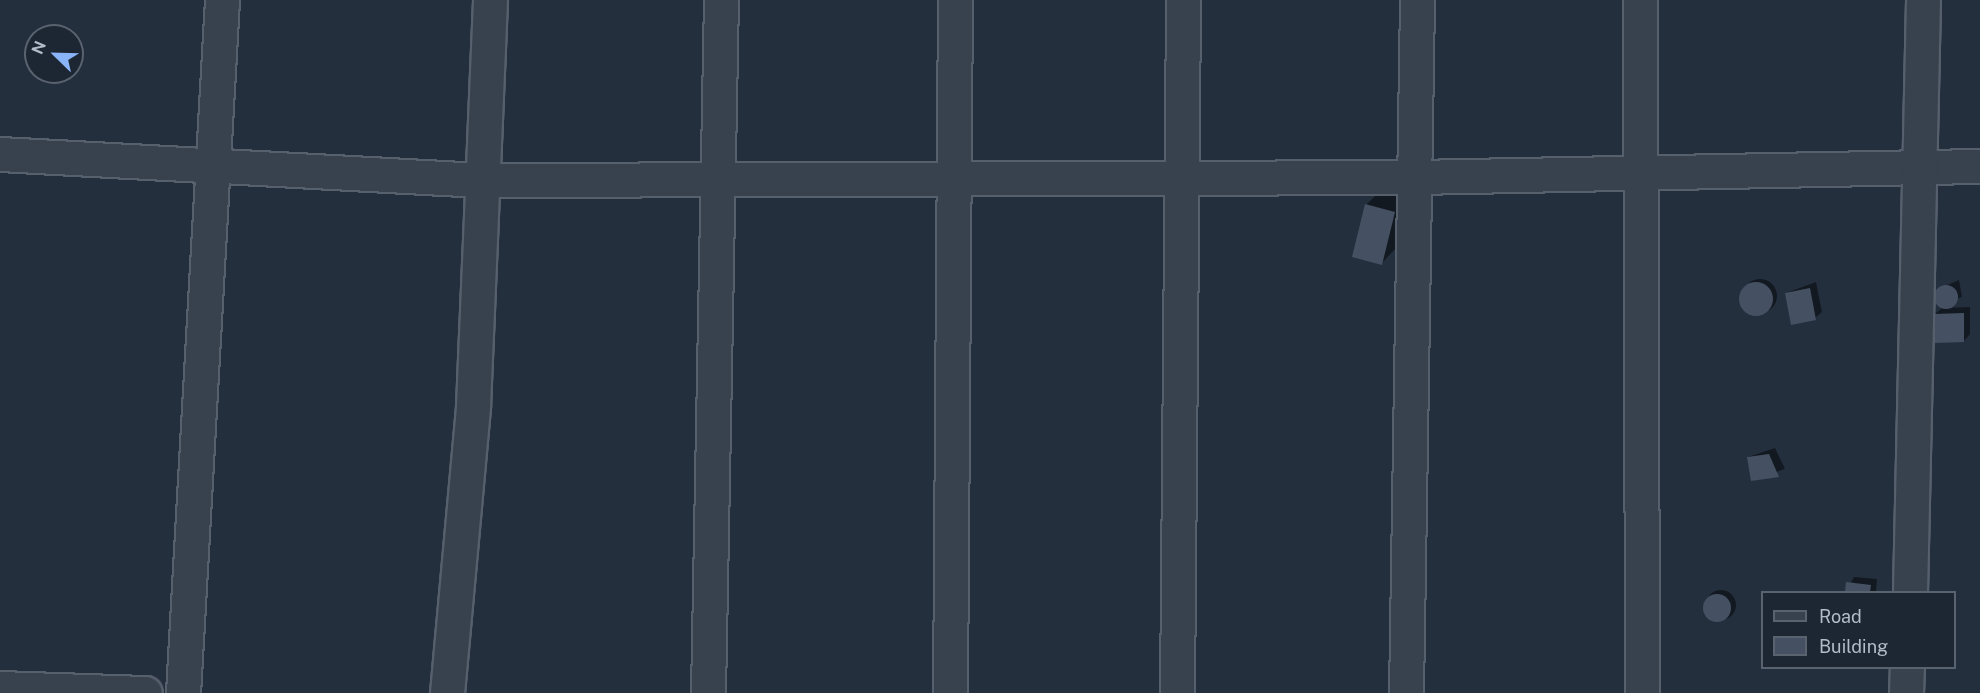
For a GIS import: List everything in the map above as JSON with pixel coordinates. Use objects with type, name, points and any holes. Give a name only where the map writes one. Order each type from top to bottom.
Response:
[{"type":"street","points":[[183,693],[222,0]]},
{"type":"street","points":[[447,693],[473,406],[490,0]]},
{"type":"street","points":[[708,693],[720,179],[721,0]]},
{"type":"street","points":[[950,693],[955,0]]},
{"type":"street","points":[[1177,693],[1183,0]]},
{"type":"street","points":[[1406,693],[1418,0]]},
{"type":"street","points":[[1640,0],[1637,174],[1642,693]]},
{"type":"street","points":[[1910,591],[1923,0]]},
{"type":"street","points":[[0,154],[211,168],[482,180],[1180,174],[1415,177],[1980,166]]},
{"type":"street","points":[[1906,693],[1907,669]]},
{"type":"street","points":[[0,688],[145,693]]},
{"type":"building","points":[[1365,204],[1395,212],[1382,265],[1352,257]]},
{"type":"building","points":[[1756,282],[1768,287],[1773,299],[1768,311],[1756,316],[1744,311],[1739,299],[1744,287]]},
{"type":"building","points":[[1946,285],[1955,288],[1958,297],[1955,306],[1946,309],[1937,306],[1934,297],[1937,288]]},
{"type":"building","points":[[1810,288],[1816,320],[1791,325],[1785,293]]},
{"type":"building","points":[[1964,313],[1964,342],[1934,343],[1934,314]]},
{"type":"building","points":[[1769,454],[1779,477],[1751,481],[1747,457]]},
{"type":"building","points":[[1846,582],[1871,585],[1870,591],[1845,591]]},
{"type":"building","points":[[1717,594],[1727,598],[1731,608],[1727,618],[1717,622],[1707,618],[1703,608],[1707,598]]}]
